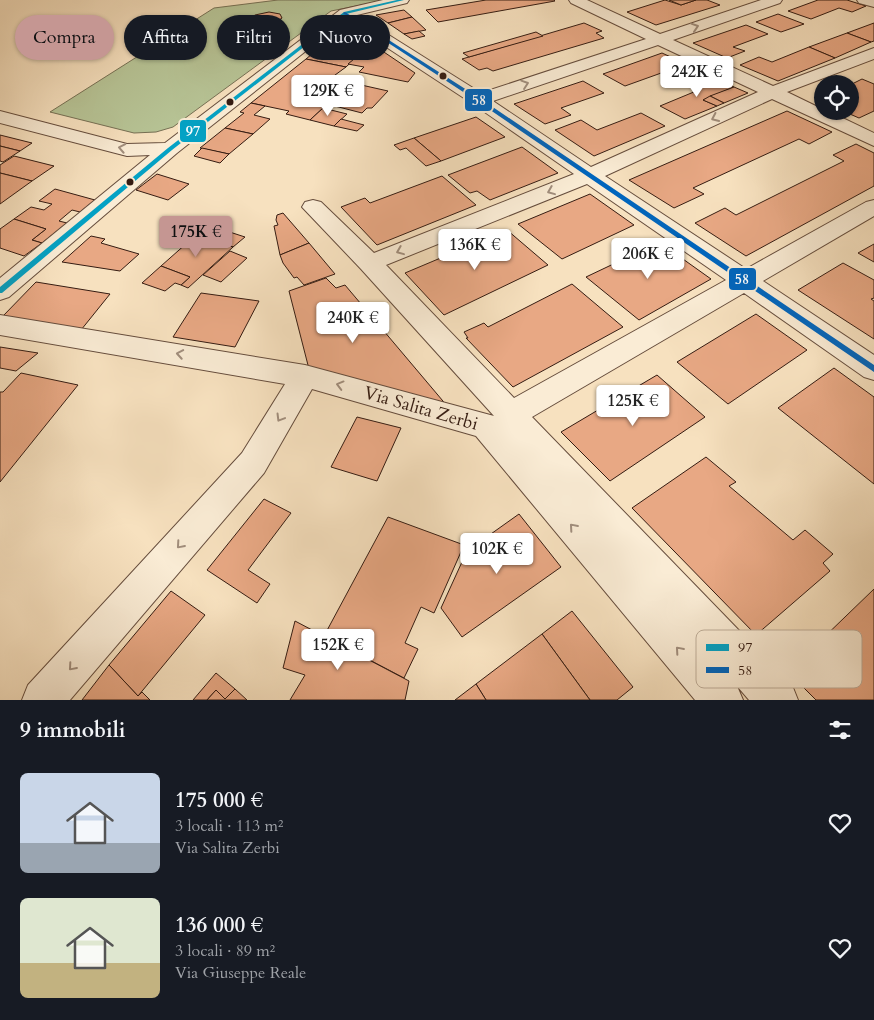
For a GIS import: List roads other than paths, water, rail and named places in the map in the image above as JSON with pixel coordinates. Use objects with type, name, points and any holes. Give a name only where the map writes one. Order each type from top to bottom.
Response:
[{"type":"street","points":[[0,291],[170,149],[345,13],[402,0]]},
{"type":"street","points":[[576,0],[770,93],[874,140]]},
{"type":"street","points":[[478,100],[775,0]]},
{"type":"street","points":[[864,0],[874,3]]},
{"type":"street","points":[[345,13],[590,175],[874,369]]},
{"type":"street","points":[[370,263],[590,175],[770,93],[874,53]]},
{"type":"street","points":[[0,117],[127,150],[170,149]]},
{"type":"street","points":[[512,414],[874,206]]},
{"type":"street","points":[[313,207],[370,263],[712,630]]},
{"type":"street","name":"Via Salita Zerbi","points":[[0,325],[305,376],[486,426],[696,670]]},
{"type":"street","points":[[43,700],[253,463],[305,376]]},
{"type":"street","name":"Via Salita Zerbi","points":[[712,688],[722,700]]},
{"type":"street","points":[[766,688],[777,700]]}]
